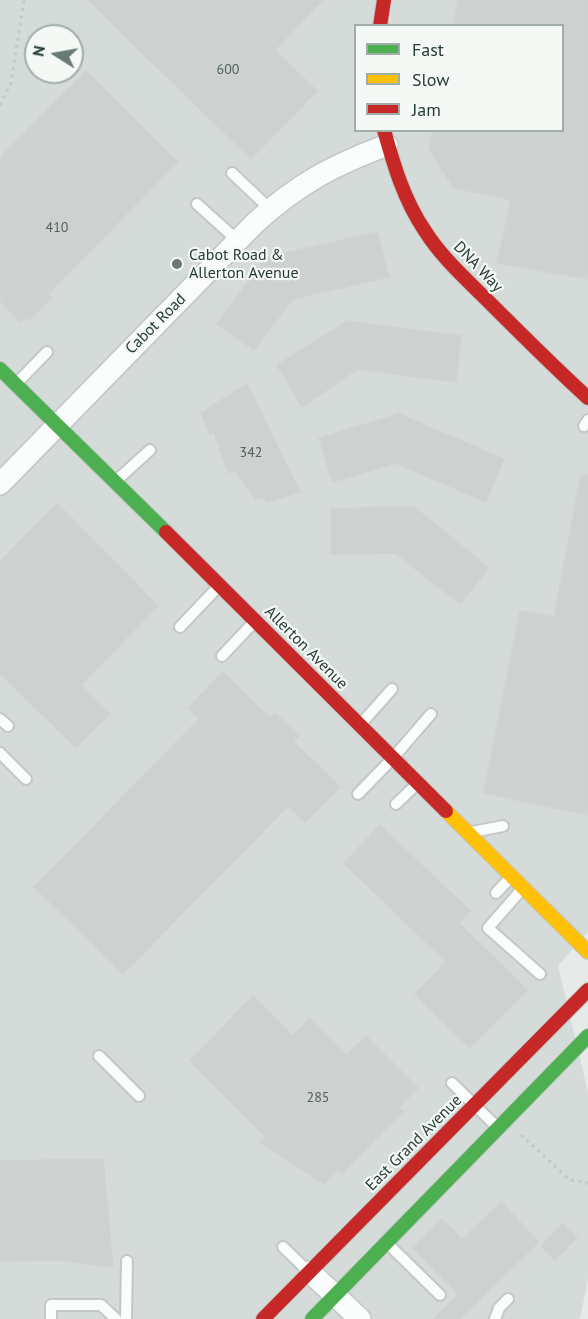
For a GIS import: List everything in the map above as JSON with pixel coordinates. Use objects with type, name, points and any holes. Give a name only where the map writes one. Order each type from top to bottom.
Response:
[{"type":"main road","points":[[380,24],[384,0]]},
{"type":"main road","name":"DNA Way","points":[[385,138],[409,204],[442,255],[588,398]]},
{"type":"main road","name":"Allerton Avenue","points":[[1,372],[116,481],[588,952]]},
{"type":"main road","name":"East Grand Avenue","points":[[263,1319],[588,990]]},
{"type":"main road","points":[[312,1319],[588,1036]]},
{"type":"street","name":"Cabot Road","points":[[0,484],[270,209],[302,184],[385,138]]},
{"type":"street","points":[[310,1272],[360,1319]]},
{"type":"lane","points":[[232,173],[270,209]]},
{"type":"lane","points":[[197,204],[238,241]]},
{"type":"lane","points":[[16,385],[48,352]]},
{"type":"lane","points":[[116,481],[150,450]]},
{"type":"lane","points":[[180,627],[219,586]]},
{"type":"lane","points":[[222,656],[255,621]]},
{"type":"lane","points":[[360,725],[392,689]]},
{"type":"lane","points":[[358,794],[431,714]]},
{"type":"lane","points":[[0,753],[27,779]]},
{"type":"lane","points":[[396,804],[418,783]]},
{"type":"lane","points":[[468,832],[503,826]]},
{"type":"lane","points":[[495,893],[512,876]]},
{"type":"lane","points":[[524,888],[488,928],[540,974]]},
{"type":"lane","points":[[99,1056],[139,1096]]},
{"type":"lane","points":[[452,1083],[475,1105],[502,1125]]},
{"type":"lane","points":[[387,1243],[440,1295]]},
{"type":"lane","points":[[283,1246],[310,1272]]},
{"type":"lane","points":[[126,1319],[127,1262]]},
{"type":"lane","points":[[495,1319],[499,1308],[508,1299]]},
{"type":"lane","points":[[51,1319],[51,1305],[101,1305],[116,1319]]},
{"type":"path","points":[[0,105],[11,83],[24,0]]},
{"type":"path","points":[[502,1125],[570,1180],[588,1183]]},
{"type":"shaded area","points":[[0,0],[588,0],[588,931],[558,966],[588,1092],[588,1279],[580,1319],[0,1319]]},
{"type":"building","points":[[88,0],[323,0],[275,50],[317,91],[251,159]]},
{"type":"building","points":[[458,0],[588,0],[588,279],[497,263],[511,200],[454,188],[429,149],[433,132],[564,132],[564,24],[453,24]]},
{"type":"building","points":[[86,71],[178,162],[48,294],[52,297],[28,321],[25,318],[21,322],[0,301],[0,158],[73,84],[84,84]]},
{"type":"building","points":[[377,232],[389,277],[293,299],[254,350],[217,324],[265,258]]},
{"type":"building","points":[[348,321],[461,336],[456,382],[358,369],[302,407],[277,365]]},
{"type":"building","points":[[247,384],[300,492],[267,502],[263,498],[255,499],[235,470],[228,473],[214,432],[210,435],[201,413]]},
{"type":"building","points":[[399,414],[504,459],[486,502],[396,463],[332,482],[319,438]]},
{"type":"building","points":[[581,474],[588,475],[588,815],[484,793],[520,611],[554,617]]},
{"type":"building","points":[[57,503],[158,606],[81,685],[110,714],[76,748],[0,673],[0,562]]},
{"type":"building","points":[[413,506],[489,568],[460,604],[395,553],[331,554],[331,509]]},
{"type":"building","points":[[223,672],[270,718],[275,713],[299,736],[293,741],[340,787],[305,823],[288,806],[123,974],[34,887],[199,719],[188,708]]},
{"type":"building","points":[[380,825],[470,911],[459,923],[527,990],[470,1048],[415,994],[446,962],[344,863]]},
{"type":"building","points":[[253,996],[293,1036],[310,1018],[347,1055],[366,1036],[418,1088],[399,1107],[403,1111],[342,1173],[339,1169],[324,1184],[260,1142],[266,1137],[190,1061]]},
{"type":"building","points":[[103,1159],[113,1267],[59,1260],[0,1261],[0,1161]]},
{"type":"building","points":[[501,1202],[539,1242],[460,1319],[433,1319],[458,1294],[413,1248],[442,1219],[462,1240]]},
{"type":"building","points":[[563,1223],[577,1237],[555,1260],[541,1246]]},
{"type":"traffic: fast","points":[[0,369],[166,532]]},
{"type":"traffic: fast","points":[[312,1319],[588,1036]]},
{"type":"traffic: slow","points":[[446,811],[588,952]]},
{"type":"traffic: jam","points":[[380,24],[384,0]]},
{"type":"traffic: jam","points":[[385,132],[405,195],[432,241],[447,260],[588,398]]},
{"type":"traffic: jam","points":[[166,532],[446,811]]},
{"type":"traffic: jam","points":[[263,1319],[588,990]]},
{"type":"place","name":"Cabot Road & Allerton Avenue","points":[[177,264]]}]
